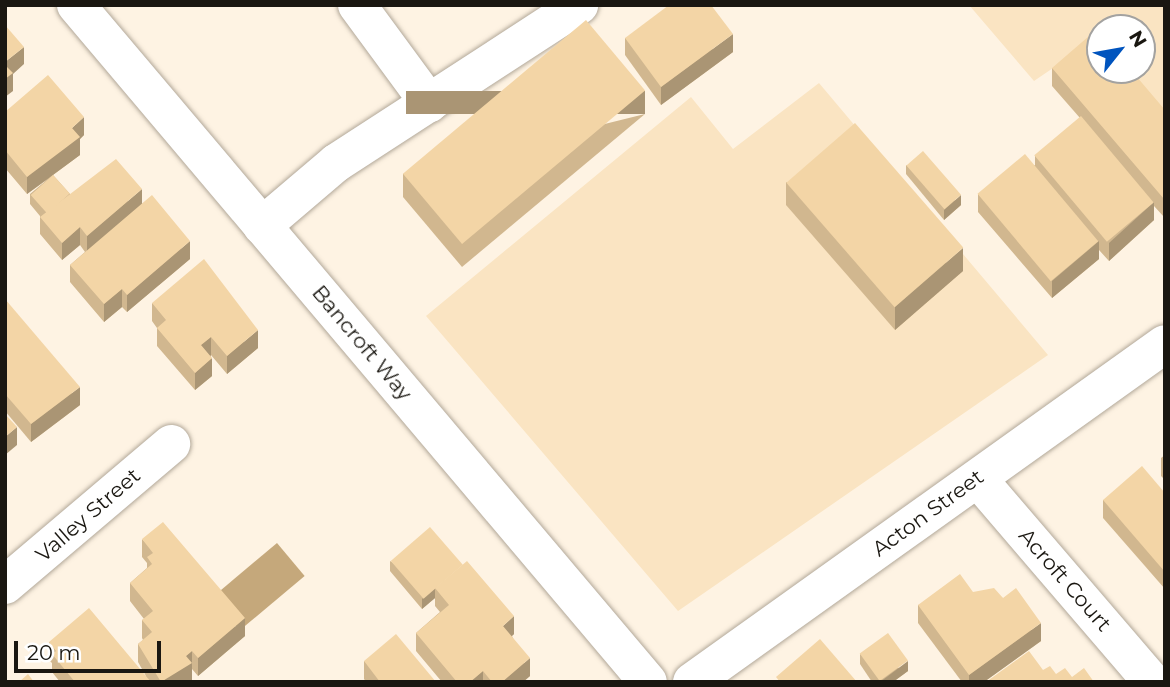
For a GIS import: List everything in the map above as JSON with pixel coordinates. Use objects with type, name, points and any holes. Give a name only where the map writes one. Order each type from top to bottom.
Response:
[{"type":"street","name":"Bancroft Way","points":[[76,5],[648,682]]},
{"type":"street","points":[[357,5],[429,103]]},
{"type":"street","points":[[262,226],[336,163],[579,5]]},
{"type":"street","name":"Acton Street","points":[[692,682],[1165,344]]},
{"type":"street","name":"Valley Street","points":[[5,585],[171,444]]},
{"type":"street","name":"Acroft Court","points":[[978,479],[1152,682]]},
{"type":"shaded area","points":[[969,5],[1165,5],[1165,116],[1139,84],[1156,84],[1156,14],[1086,14],[1086,46],[1034,81]]},
{"type":"shaded area","points":[[819,83],[1048,355],[678,611],[426,316],[691,97],[733,149]]},
{"type":"shaded area","points":[[277,543],[305,576],[240,631],[212,598]]},
{"type":"building","points":[[669,5],[711,5],[733,34],[661,87],[625,38]]},
{"type":"building","points":[[586,20],[645,90],[462,244],[403,174]]},
{"type":"building","points":[[5,25],[24,47],[5,62]]},
{"type":"building","points":[[1086,39],[1086,84],[1143,84],[1165,110],[1164,199],[1052,68]]},
{"type":"building","points":[[5,65],[13,73],[5,79]]},
{"type":"building","points":[[48,75],[84,117],[72,128],[80,137],[27,177],[5,150],[5,112]]},
{"type":"building","points":[[1081,116],[1154,203],[1107,242],[1034,155]]},
{"type":"building","points":[[855,123],[963,248],[895,307],[786,183]]},
{"type":"building","points":[[923,151],[961,195],[944,209],[906,165]]},
{"type":"building","points":[[1025,154],[1098,241],[1051,281],[978,194]]},
{"type":"building","points":[[116,159],[142,189],[87,236],[80,227],[62,243],[40,217]]},
{"type":"building","points":[[53,175],[70,194],[47,214],[31,195]]},
{"type":"building","points":[[152,195],[190,241],[127,295],[122,289],[104,304],[70,265]]},
{"type":"building","points":[[204,259],[258,330],[227,356],[211,337],[201,345],[212,358],[195,373],[157,328],[166,320],[152,303]]},
{"type":"building","points":[[5,299],[80,387],[31,424],[5,394]]},
{"type":"building","points":[[5,414],[17,427],[5,437]]},
{"type":"building","points":[[1142,466],[1165,493],[1165,572],[1103,500]]},
{"type":"building","points":[[163,522],[245,618],[198,658],[192,651],[186,656],[192,663],[161,682],[138,644],[152,632],[142,620],[153,611],[130,583],[152,564],[147,557],[153,553],[142,539]]},
{"type":"building","points":[[430,527],[463,565],[424,599],[391,561]]},
{"type":"building","points":[[467,561],[514,616],[503,626],[530,658],[502,682],[492,682],[483,671],[470,682],[457,682],[416,633],[449,605],[435,588]]},
{"type":"building","points":[[960,574],[973,592],[994,588],[1003,598],[1016,588],[1041,623],[969,675],[918,605]]},
{"type":"building","points":[[89,608],[151,682],[75,682],[52,654],[56,651],[49,642]]},
{"type":"building","points":[[888,633],[908,661],[880,681],[860,654]]},
{"type":"building","points":[[396,634],[436,682],[380,682],[364,661]]},
{"type":"building","points":[[820,639],[857,682],[780,682],[776,677]]},
{"type":"building","points":[[1029,651],[1043,670],[1050,666],[1056,674],[1065,668],[1072,677],[1084,668],[1094,682],[986,682]]},
{"type":"building","points":[[28,674],[34,682],[19,682]]}]
